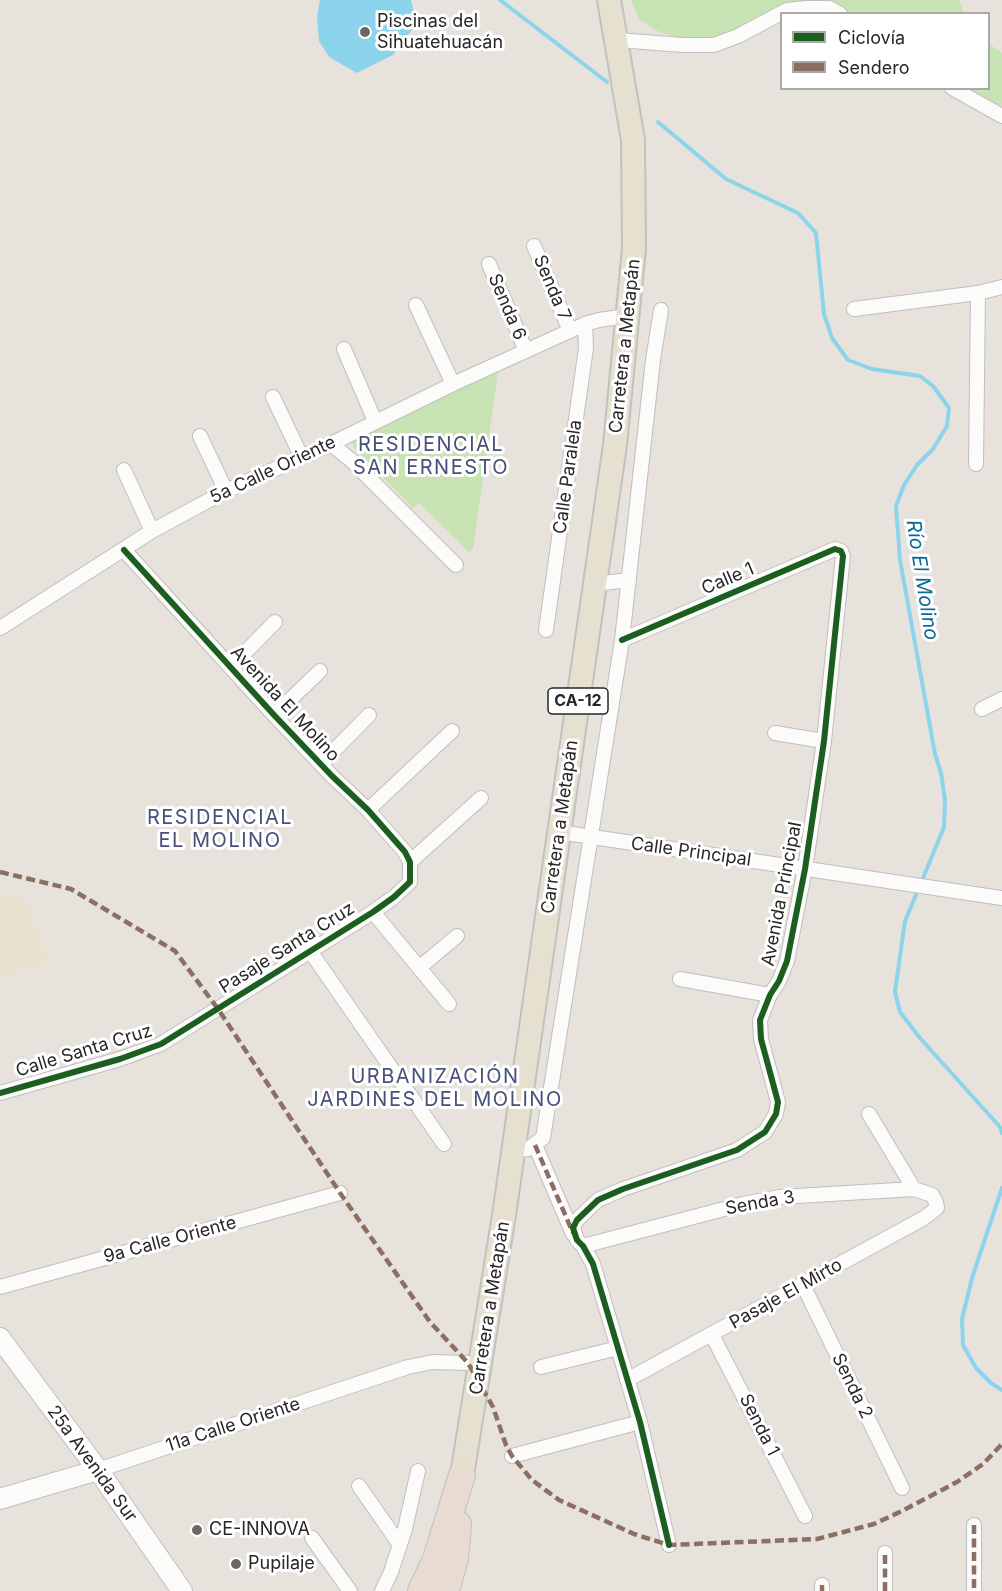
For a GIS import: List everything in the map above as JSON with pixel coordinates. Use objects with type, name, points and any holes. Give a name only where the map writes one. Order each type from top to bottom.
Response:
[{"type":"highway","points":[[436,1591],[447,1561],[462,1474]]},
{"type":"highway","points":[[410,1591],[454,1516]]},
{"type":"highway","points":[[421,1591],[454,1516]]},
{"type":"highway","points":[[446,1591],[459,1533],[454,1516]]},
{"type":"main road","name":"Carretera a Metapán","points":[[462,1474],[475,1401],[475,1362],[525,1148],[559,832],[615,445],[634,248],[633,140],[618,40],[609,0]]},
{"type":"main road","name":"25a Avenida Sur","points":[[0,1338],[98,1470],[182,1591]]},
{"type":"main road","name":"11a Calle Oriente","points":[[0,1499],[98,1470]]},
{"type":"street","points":[[783,12],[806,8],[829,8],[836,12]]},
{"type":"street","points":[[618,40],[714,45],[738,36],[780,14]]},
{"type":"street","points":[[956,90],[1002,116]]},
{"type":"street","name":"Senda 7","points":[[534,246],[570,331]]},
{"type":"street","name":"Senda 6","points":[[489,264],[526,351]]},
{"type":"street","points":[[854,309],[978,293],[1002,287]]},
{"type":"street","points":[[976,464],[978,293]]},
{"type":"street","points":[[416,305],[453,384]]},
{"type":"street","points":[[661,310],[622,640],[543,1138],[525,1148],[593,1264],[640,1422],[669,1545]]},
{"type":"street","name":"5a Calle Oriente","points":[[0,628],[152,531],[226,491],[585,324],[627,316]]},
{"type":"street","name":"Calle Paralela","points":[[546,630],[586,348],[585,324]]},
{"type":"street","points":[[345,349],[375,421]]},
{"type":"street","points":[[273,397],[301,456]]},
{"type":"street","points":[[200,436],[226,491]]},
{"type":"street","points":[[331,444],[352,461],[456,565]]},
{"type":"street","points":[[124,471],[152,531]]},
{"type":"street","name":"Calle 1","points":[[622,640],[835,549],[841,551],[843,556]]},
{"type":"street","name":"Avenida El Molino","points":[[124,550],[274,716],[368,810],[405,852],[410,862]]},
{"type":"street","name":"Avenida Principal","points":[[573,1231],[577,1220],[590,1206],[608,1195],[737,1150],[765,1132],[776,1114],[778,1102],[760,1028],[762,1012],[787,961],[805,869],[824,741],[843,556]]},
{"type":"street","points":[[595,584],[629,580]]},
{"type":"street","points":[[231,667],[275,622]]},
{"type":"street","points":[[274,716],[321,671]]},
{"type":"street","points":[[982,710],[1002,699]]},
{"type":"street","points":[[321,764],[369,715]]},
{"type":"street","points":[[368,810],[452,731]]},
{"type":"street","points":[[775,733],[824,741]]},
{"type":"street","points":[[410,862],[481,798]]},
{"type":"street","name":"Calle Principal","points":[[559,832],[1002,898]]},
{"type":"street","name":"Pasaje Santa Cruz","points":[[177,1036],[394,897],[410,882],[410,862]]},
{"type":"street","points":[[373,912],[449,1004]]},
{"type":"street","points":[[419,968],[457,936]]},
{"type":"street","points":[[310,951],[444,1144]]},
{"type":"street","points":[[680,979],[770,995]]},
{"type":"street","name":"Calle Santa Cruz","points":[[0,1093],[120,1059],[177,1036]]},
{"type":"street","points":[[869,1114],[914,1189]]},
{"type":"street","name":"Pasaje El Mirto","points":[[627,1380],[931,1214],[937,1208],[932,1195],[914,1189]]},
{"type":"street","name":"Senda 3","points":[[583,1246],[762,1200],[914,1189]]},
{"type":"street","name":"9a Calle Oriente","points":[[0,1287],[340,1193]]},
{"type":"street","name":"Senda 2","points":[[803,1285],[902,1488]]},
{"type":"street","name":"Senda 1","points":[[712,1335],[806,1516]]},
{"type":"street","points":[[541,1367],[618,1348]]},
{"type":"street","name":"11a Calle Oriente","points":[[98,1470],[408,1367],[433,1362],[475,1362]]},
{"type":"street","points":[[512,1456],[640,1422]]},
{"type":"street","points":[[382,1591],[391,1572],[412,1505],[418,1471]]},
{"type":"street","points":[[359,1486],[400,1545]]},
{"type":"street","points":[[974,1525],[974,1591]]},
{"type":"street","points":[[312,1538],[350,1591]]},
{"type":"street","points":[[885,1553],[885,1591]]},
{"type":"shaded area","points":[[0,895],[26,899],[49,963],[0,978]]},
{"type":"green space","points":[[631,0],[959,0],[964,12],[848,12],[844,9],[791,5],[769,11],[729,34],[713,40],[689,41],[657,31],[639,19]]},
{"type":"green space","points":[[990,45],[1002,53],[1002,106],[968,90],[990,90]]},
{"type":"green space","points":[[498,372],[473,549],[469,552],[419,503],[413,508],[354,448],[353,440],[357,436]]},
{"type":"water","name":"Piscinas del Sihuatehuacán","points":[[320,0],[411,0],[417,23],[393,55],[357,73],[329,57],[319,41],[317,16]]},
{"type":"waterway","name":"Río El Molino","points":[[500,0],[607,82]]},
{"type":"waterway","name":"Río El Molino","points":[[658,122],[726,179],[798,213],[816,233],[824,314],[832,338],[848,360],[872,369],[920,376],[933,386],[949,408],[947,426],[933,449],[917,465],[904,485],[896,506],[900,560],[945,800],[944,827],[921,883]]},
{"type":"waterway","name":"Río El Molino","points":[[918,890],[905,921],[895,992],[900,1012],[920,1038],[1000,1127],[1002,1133]]},
{"type":"waterway","name":"Río El Molino","points":[[1002,1188],[972,1278],[962,1319],[963,1345],[976,1368],[1002,1390]]},
{"type":"marked path","points":[[0,872],[71,889],[175,951],[218,1009],[340,1193],[430,1322],[468,1363],[493,1407],[512,1456],[532,1480],[559,1500],[634,1534],[669,1545],[817,1539],[874,1524],[902,1511],[957,1482],[983,1464],[1002,1444]]},
{"type":"marked path","points":[[535,1145],[573,1233]]},
{"type":"marked path","points":[[974,1525],[974,1591]]},
{"type":"marked path","points":[[885,1553],[885,1591]]},
{"type":"marked path","points":[[822,1585],[822,1591]]},
{"type":"cycle path","points":[[622,640],[835,549],[841,551],[843,556],[824,741],[805,869],[787,961],[760,1020],[761,1039],[778,1102],[776,1114],[765,1132],[737,1150],[623,1189],[598,1200],[577,1220],[573,1228],[577,1240],[593,1264],[640,1422],[669,1545]]},
{"type":"cycle path","points":[[0,1093],[120,1059],[161,1044],[373,912],[410,882],[410,862],[405,852],[368,810],[274,715],[124,550]]},
{"type":"place","name":"Piscinas del Sihuatehuacán","points":[[365,32]]},
{"type":"place","name":"CE-INNOVA","points":[[197,1530]]},
{"type":"place","name":"Pupilaje","points":[[236,1564]]},
{"type":"district","name":"RESIDENCIAL SAN ERNESTO","points":[[431,456]]},
{"type":"district","name":"RESIDENCIAL EL MOLINO","points":[[220,830]]},
{"type":"district","name":"URBANIZACIÓN JARDINES DEL MOLINO","points":[[435,1088]]}]
